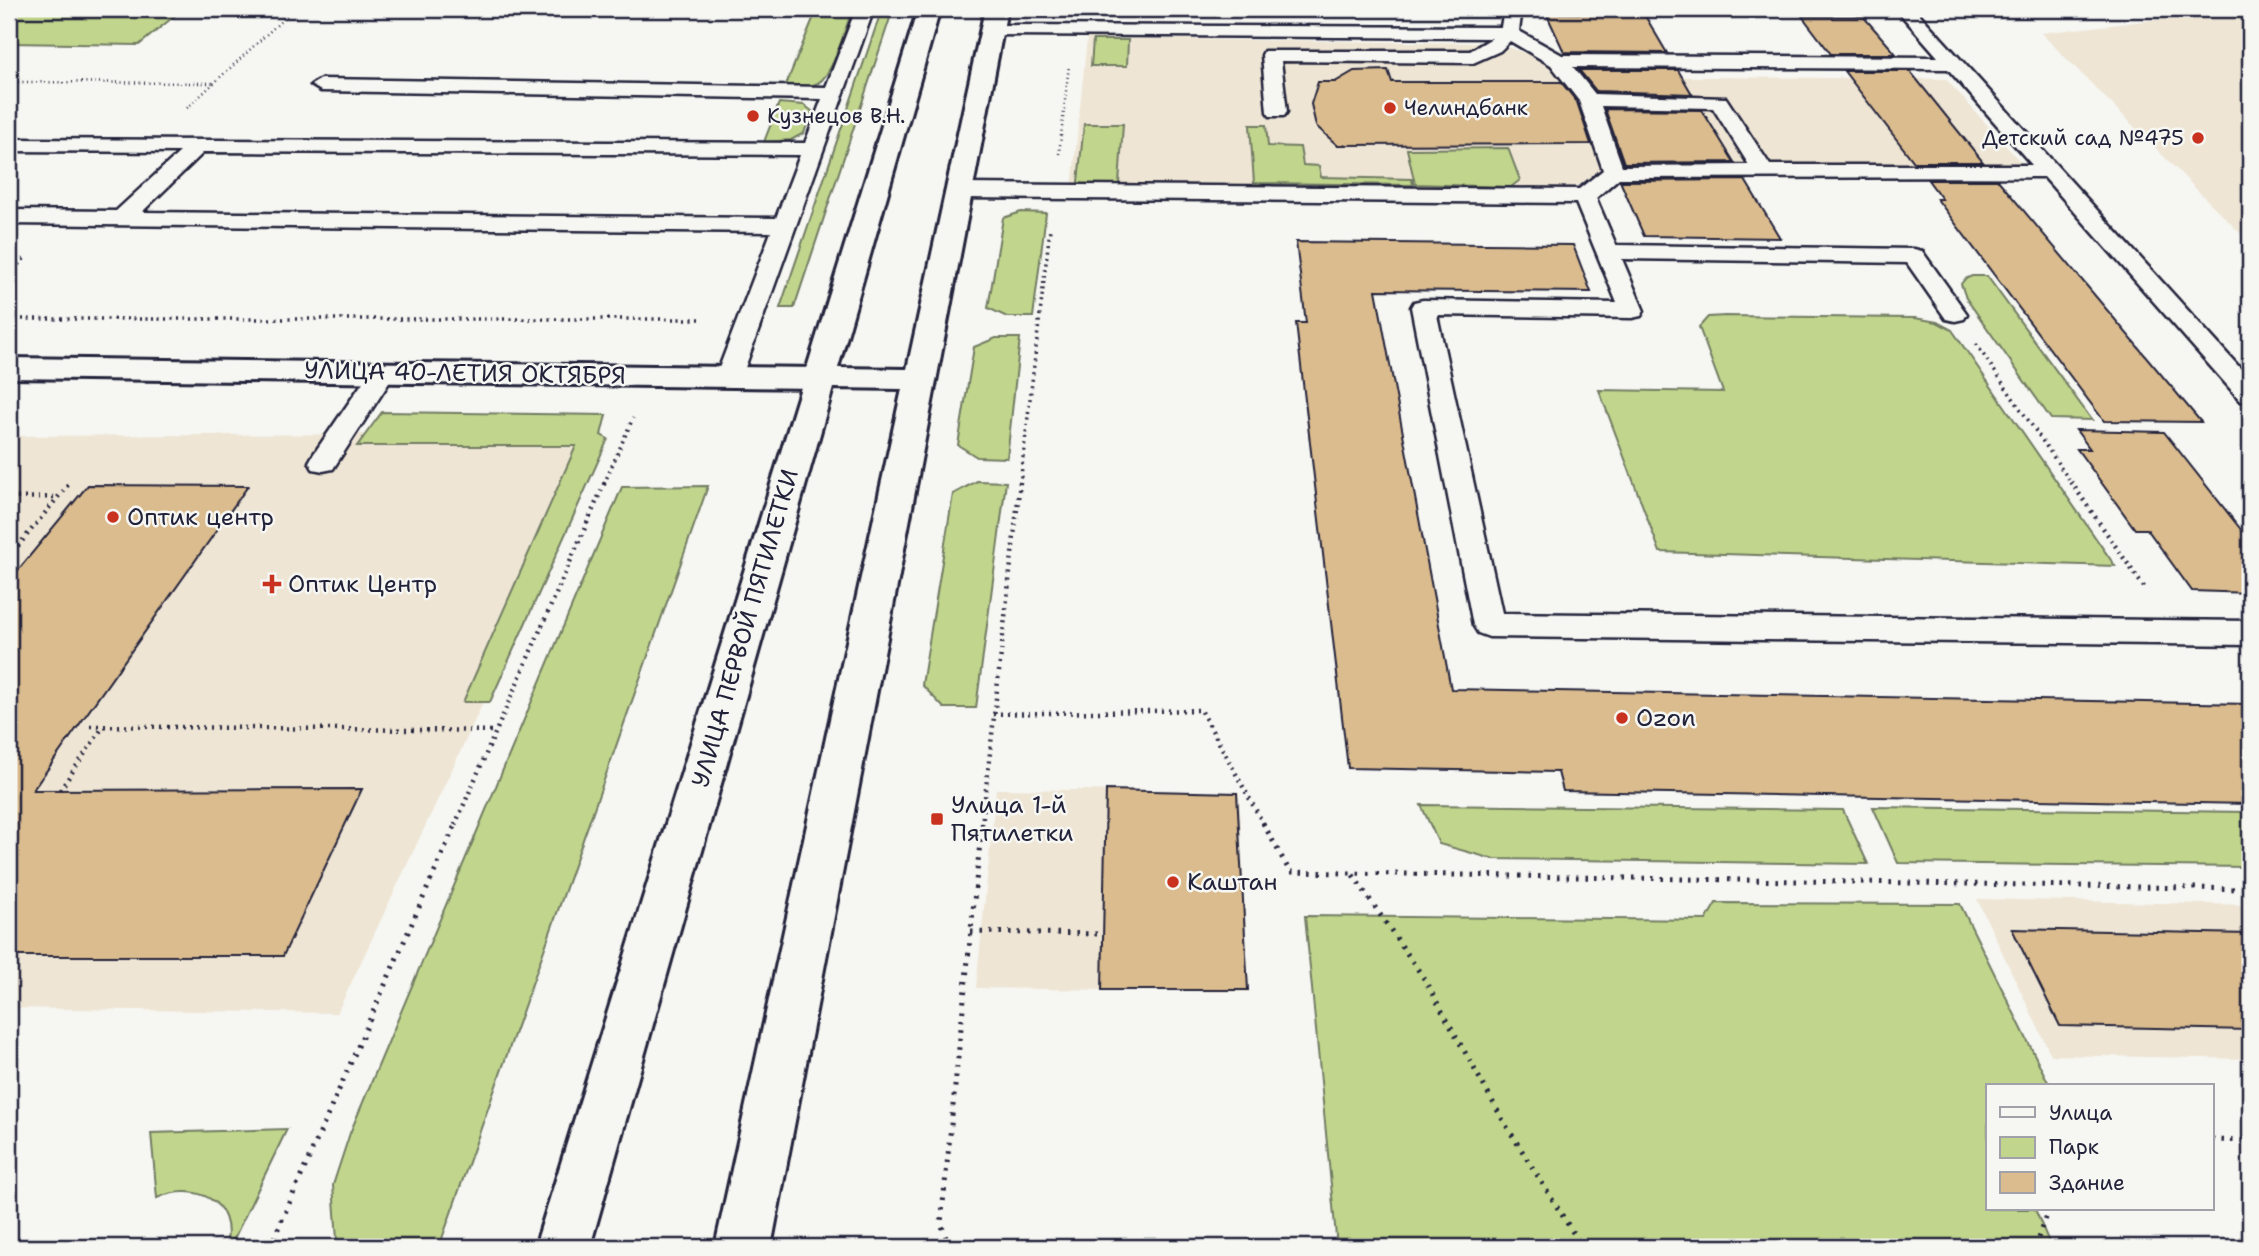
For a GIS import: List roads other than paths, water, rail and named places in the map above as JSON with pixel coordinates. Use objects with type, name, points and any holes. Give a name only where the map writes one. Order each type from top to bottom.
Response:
[{"type":"main road","name":"УЛИЦА ПЕРВОЙ ПЯТИЛЕТКИ","points":[[562,1247],[929,9]]},
{"type":"main road","points":[[743,1247],[994,19]]},
{"type":"main road","name":"УЛИЦА 40-ЛЕТИЯ ОКТЯБРЯ","points":[[9,368],[920,379]]},
{"type":"lane","points":[[729,376],[752,320],[865,9]]},
{"type":"lane","points":[[1905,9],[2250,395]]},
{"type":"lane","points":[[994,19],[1074,30],[1130,26],[1511,21],[1558,61],[1589,100],[1614,172]]},
{"type":"lane","points":[[1277,112],[1271,55],[1472,57],[1493,47],[1511,21]]},
{"type":"lane","points":[[1558,61],[1953,62]]},
{"type":"lane","points":[[321,85],[834,93]]},
{"type":"lane","points":[[1589,100],[1719,102],[1764,172]]},
{"type":"lane","points":[[9,145],[814,149]]},
{"type":"lane","points":[[122,218],[199,146]]},
{"type":"lane","points":[[959,191],[1054,192],[1140,203],[1584,196],[1614,172],[2050,171]]},
{"type":"lane","points":[[1584,196],[1632,311],[1423,307],[1489,625],[2249,634]]},
{"type":"lane","points":[[9,217],[786,225]]},
{"type":"lane","points":[[1608,253],[1914,256],[1955,314]]},
{"type":"lane","points":[[323,462],[383,372]]},
{"type":"place","name":"Челиндбанк","points":[[1390,108]]},
{"type":"place","name":"Кузнецов В.Н.","points":[[753,116]]},
{"type":"place","name":"Детский сад №475","points":[[2198,138]]},
{"type":"place","name":"Оптик центр","points":[[113,517]]},
{"type":"place","name":"Оптик Центр","points":[[272,584]]},
{"type":"place","name":"Ozon","points":[[1622,718]]},
{"type":"place","name":"Улица 1-й Пятилетки","points":[[937,819]]},
{"type":"place","name":"Каштан","points":[[1173,882]]}]
